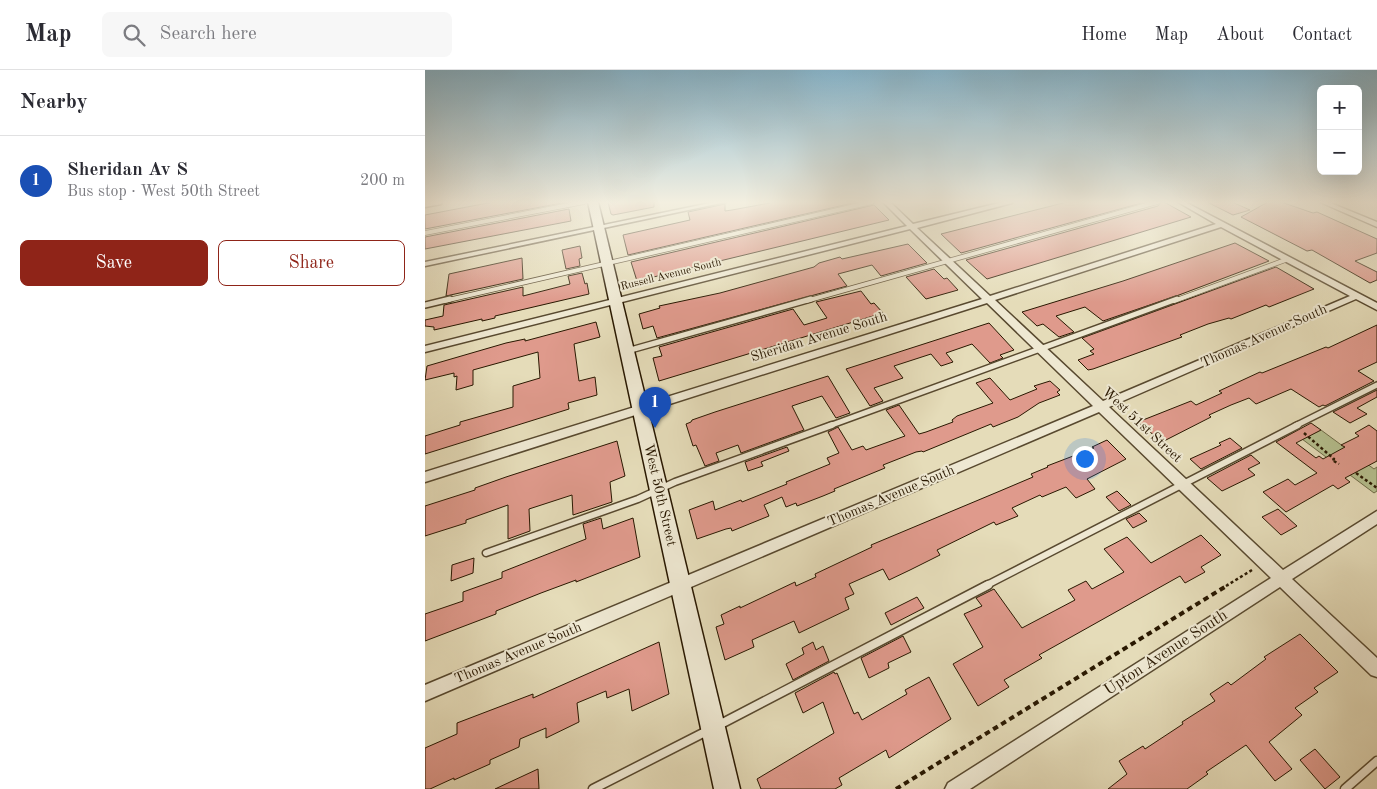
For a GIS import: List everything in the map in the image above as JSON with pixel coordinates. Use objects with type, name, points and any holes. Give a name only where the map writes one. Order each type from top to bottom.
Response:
[{"type":"main road","name":"West 50th Street","points":[[601,236],[657,491],[727,789]]},
{"type":"street","points":[[425,264],[559,236]]},
{"type":"street","name":"Russell Avenue South","points":[[425,349],[875,236]]},
{"type":"street","name":"West 51st Street","points":[[923,236],[1377,669]]},
{"type":"street","name":"Sheridan Avenue South","points":[[425,477],[1186,236]]},
{"type":"street","points":[[1244,236],[1377,307]]},
{"type":"street","name":"Thomas Avenue South","points":[[425,693],[1101,407],[1357,296]]},
{"type":"street","name":"Upton Avenue South","points":[[954,789],[1377,517]]},
{"type":"lane","points":[[425,305],[724,236]]},
{"type":"lane","points":[[627,351],[1038,236]]},
{"type":"lane","points":[[486,553],[1039,348],[1288,259]]},
{"type":"lane","points":[[593,789],[1377,385]]},
{"type":"lane","points":[[1345,789],[1377,761]]},
{"type":"path","points":[[1295,426],[1322,446],[1333,460],[1339,464]]},
{"type":"path","points":[[1356,473],[1377,488]]},
{"type":"path","points":[[896,789],[1251,570],[1258,572]]},
{"type":"green space","points":[[1321,430],[1374,469],[1377,467],[1377,491],[1374,493],[1302,439]]},
{"type":"building","points":[[432,236],[495,236],[425,249],[425,237]]},
{"type":"building","points":[[623,236],[712,236],[628,255]]},
{"type":"building","points":[[744,236],[825,236],[637,281],[631,262]]},
{"type":"building","points":[[943,236],[1024,236],[961,253]]},
{"type":"building","points":[[1053,236],[1130,236],[987,279],[966,260]]},
{"type":"building","points":[[1277,236],[1369,236],[1377,239],[1377,253],[1355,261],[1377,272],[1377,280],[1370,283],[1312,250],[1307,251]]},
{"type":"building","points":[[1235,243],[1269,261],[1103,321],[1085,307],[1056,316],[1074,332],[1059,337],[1043,324],[1037,326],[1022,312],[1123,281]]},
{"type":"building","points":[[908,244],[927,263],[881,276],[872,265],[838,274],[847,286],[657,338],[653,326],[643,329],[639,314],[660,308],[659,306],[720,293],[814,267],[819,263],[840,257],[842,259]]},
{"type":"building","points":[[580,246],[582,258],[579,259],[580,266],[566,269],[562,250]]},
{"type":"building","points":[[522,258],[523,279],[446,296],[449,274]]},
{"type":"building","points":[[1276,267],[1314,289],[1269,307],[1266,305],[1231,319],[1208,324],[1180,335],[1182,337],[1093,369],[1088,370],[1078,360],[1094,354],[1090,351],[1094,349],[1082,338]]},
{"type":"building","points":[[934,269],[944,279],[947,278],[958,290],[926,299],[906,277]]},
{"type":"building","points":[[582,273],[585,284],[587,283],[589,294],[495,316],[495,318],[482,321],[482,319],[434,330],[434,327],[425,326],[425,320],[443,316],[444,305],[523,287],[523,296],[570,284],[568,276]]},
{"type":"building","points":[[861,291],[871,304],[874,303],[883,313],[659,381],[653,358],[662,356],[659,347],[793,309],[804,325],[827,318],[816,302]]},
{"type":"building","points":[[596,322],[600,337],[574,344],[579,381],[595,377],[597,395],[568,403],[569,409],[425,454],[425,436],[460,425],[460,422],[513,407],[513,386],[540,378],[538,352],[473,370],[473,385],[456,390],[457,376],[454,377],[454,373],[425,380],[427,366],[506,343],[525,339],[525,341]]},
{"type":"building","points":[[989,323],[1014,350],[1000,355],[1003,358],[990,363],[972,344],[946,353],[953,362],[941,366],[931,354],[894,366],[903,378],[874,388],[883,401],[870,406],[846,369]]},
{"type":"building","points":[[1377,325],[1377,362],[1358,371],[1374,381],[1325,406],[1319,407],[1291,389],[1256,404],[1249,398],[1209,415],[1211,417],[1162,442],[1138,422],[1191,401],[1196,405],[1222,393],[1219,391],[1260,372],[1262,373],[1326,347],[1328,348]]},
{"type":"building","points":[[828,376],[850,413],[836,418],[822,396],[792,406],[804,430],[741,453],[738,445],[716,453],[719,461],[705,466],[696,445],[693,446],[686,424],[715,412]]},
{"type":"building","points":[[990,378],[1010,400],[1037,389],[1034,386],[1050,381],[1060,390],[1057,392],[1060,395],[1039,403],[1018,417],[993,427],[991,424],[923,452],[916,452],[883,465],[885,468],[797,506],[796,503],[786,507],[782,497],[764,505],[769,516],[732,531],[731,528],[726,529],[697,539],[689,510],[713,501],[715,510],[741,500],[742,502],[830,464],[827,458],[839,453],[828,432],[838,427],[852,450],[863,446],[866,450],[905,436],[886,410],[899,405],[919,434],[926,432],[953,422],[952,420],[957,416],[993,403],[976,383]]},
{"type":"building","points":[[1377,390],[1377,397],[1357,408],[1367,414],[1350,423],[1333,412]]},
{"type":"building","points":[[1311,423],[1321,430],[1296,443],[1316,458],[1319,456],[1323,459],[1345,447],[1341,445],[1359,436],[1355,433],[1369,425],[1377,431],[1377,461],[1345,478],[1350,482],[1338,489],[1333,485],[1286,512],[1263,492],[1288,479],[1295,485],[1317,473],[1276,442]]},
{"type":"building","points":[[1230,438],[1242,448],[1201,469],[1190,459],[1221,445],[1219,443]]},
{"type":"building","points":[[1107,440],[1126,459],[1087,479],[1095,489],[1076,498],[1066,487],[1042,497],[1040,495],[1012,508],[1018,516],[996,525],[994,522],[937,550],[940,555],[889,580],[883,569],[849,584],[854,594],[845,598],[849,609],[799,633],[794,621],[752,640],[754,647],[725,660],[716,627],[724,624],[721,615],[795,582],[796,586],[816,577],[815,574],[872,547],[871,545],[1033,477],[1031,474],[1094,448],[1092,447]]},
{"type":"building","points":[[617,441],[625,476],[610,482],[612,502],[573,515],[572,495],[529,509],[530,531],[508,539],[508,505],[466,520],[466,523],[425,536],[425,506]]},
{"type":"building","points":[[787,447],[789,451],[761,462],[763,466],[748,471],[745,462]]},
{"type":"building","points":[[1251,455],[1260,463],[1248,469],[1255,475],[1222,491],[1207,478]]},
{"type":"building","points":[[1117,491],[1131,505],[1119,511],[1106,497]]},
{"type":"building","points":[[1278,509],[1297,526],[1281,535],[1262,517]]},
{"type":"building","points":[[1139,513],[1147,521],[1133,528],[1126,519]]},
{"type":"building","points":[[601,518],[603,529],[633,518],[640,557],[576,582],[576,580],[541,593],[496,611],[496,614],[425,641],[425,614],[463,601],[463,592],[502,578],[502,572],[586,539],[583,524]]},
{"type":"building","points":[[1201,535],[1221,555],[1201,567],[1205,572],[1185,583],[1180,576],[1039,655],[1042,658],[1004,680],[1009,687],[978,706],[953,664],[983,647],[964,614],[982,606],[976,598],[994,589],[1022,628],[1075,600],[1068,590],[1086,581],[1092,589],[1124,572],[1104,549],[1127,537],[1151,563]]},
{"type":"building","points":[[474,558],[473,573],[451,581],[452,565]]},
{"type":"building","points":[[917,597],[924,608],[891,625],[885,613]]},
{"type":"building","points":[[1300,634],[1338,672],[1314,688],[1318,692],[1295,708],[1302,715],[1269,742],[1292,769],[1275,781],[1246,745],[1206,772],[1208,774],[1187,789],[1108,789],[1127,774],[1119,761],[1143,746],[1145,749],[1183,724],[1182,722],[1215,701],[1210,694],[1228,682],[1231,685],[1266,659],[1264,657]]},
{"type":"building","points":[[903,636],[911,652],[888,663],[889,668],[869,678],[861,658]]},
{"type":"building","points":[[659,642],[669,694],[632,711],[629,689],[607,698],[606,691],[577,703],[579,722],[546,738],[546,728],[520,739],[519,747],[490,760],[490,764],[454,780],[454,778],[430,789],[425,789],[425,748],[457,734],[457,723],[533,694],[533,698]]},
{"type":"building","points":[[813,642],[816,650],[823,646],[829,661],[793,680],[786,664],[804,654],[802,648]]},
{"type":"building","points":[[834,672],[835,674],[837,673],[854,714],[858,712],[862,720],[907,694],[905,690],[929,677],[951,719],[889,758],[886,750],[839,778],[842,785],[835,789],[761,789],[757,779],[834,733],[823,702],[803,713],[795,693]]},
{"type":"building","points":[[1315,749],[1340,777],[1325,789],[1300,760]]},
{"type":"building","points":[[538,769],[539,789],[495,789]]},
{"type":"place","name":"Sheridan Av S","points":[[655,428]]}]
